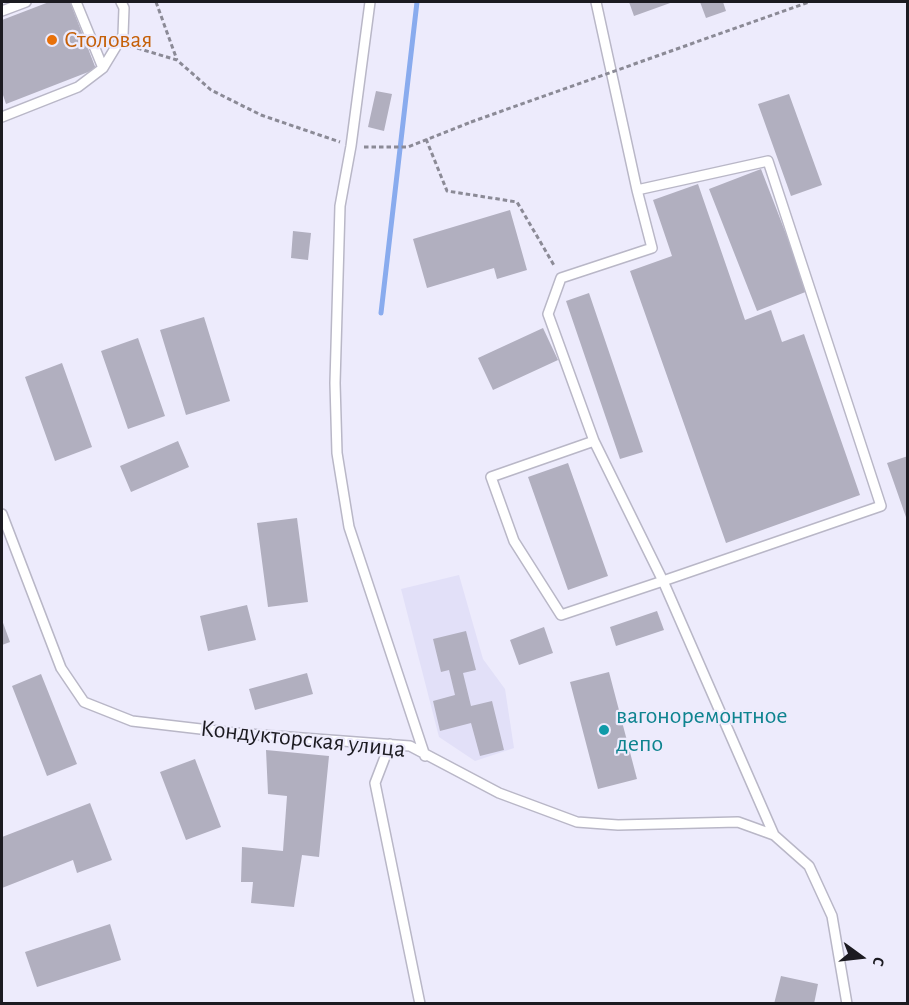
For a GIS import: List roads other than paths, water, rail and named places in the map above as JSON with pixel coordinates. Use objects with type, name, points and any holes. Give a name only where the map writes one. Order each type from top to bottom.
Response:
[{"type":"lane","points":[[2,11],[26,2]]},
{"type":"lane","points":[[76,2],[103,68]]},
{"type":"lane","points":[[2,117],[78,87],[103,68],[123,35],[124,8],[121,2]]},
{"type":"lane","points":[[370,2],[351,146],[340,206],[335,383],[337,453],[350,526],[424,756]]},
{"type":"lane","points":[[596,2],[652,248],[561,278],[548,315],[594,441],[663,581],[774,835]]},
{"type":"lane","points":[[594,441],[491,477],[514,540],[561,615],[881,506],[768,161],[637,190]]},
{"type":"lane","name":"Кондукторская улица","points":[[2,514],[61,668],[84,702],[132,721],[235,733],[410,746],[424,756],[499,793],[577,822],[618,825],[738,822],[774,835],[810,866],[832,916],[847,1004]]},
{"type":"lane","points":[[390,744],[375,783],[420,1004]]},
{"type":"waterway","points":[[381,313],[417,2]]},
{"type":"place","name":"Столовая","points":[[52,40]]},
{"type":"place","name":"вагоноремонтное депо","points":[[604,730]]}]
